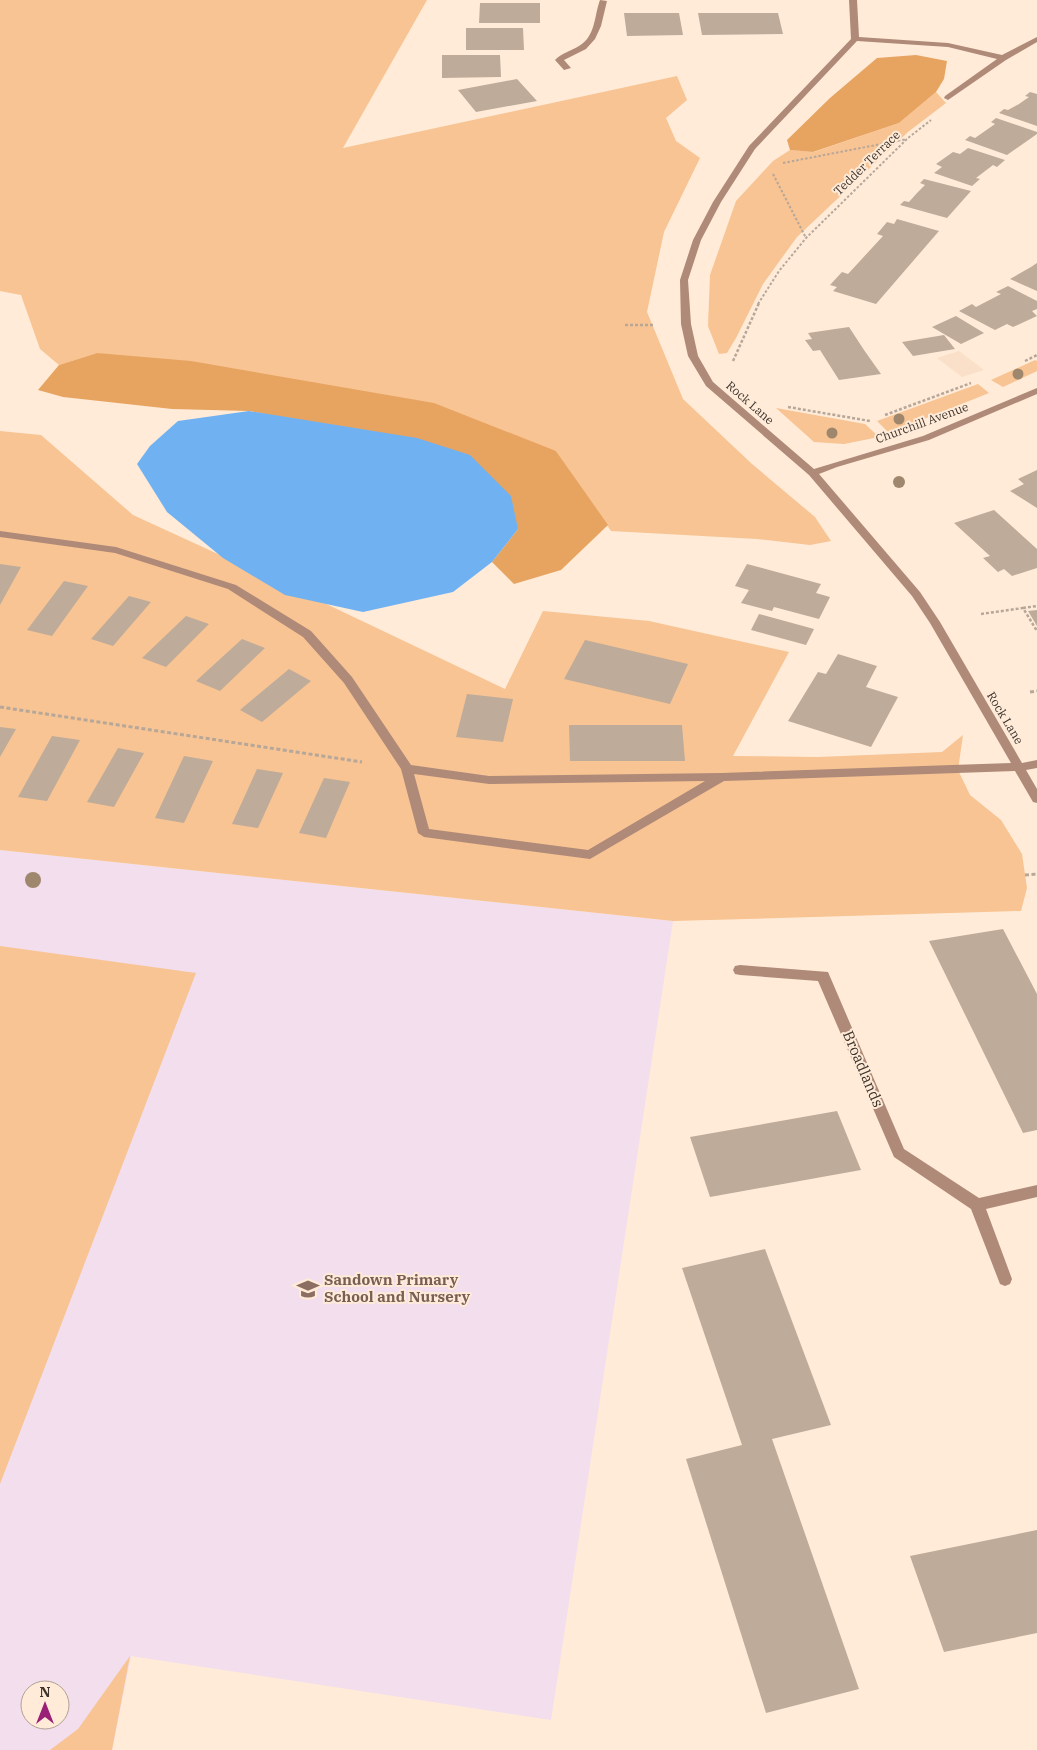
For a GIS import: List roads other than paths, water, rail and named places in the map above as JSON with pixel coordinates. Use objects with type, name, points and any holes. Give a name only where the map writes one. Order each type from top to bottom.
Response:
[{"type":"street","points":[[598,0],[609,0]]},
{"type":"street","points":[[853,0],[855,39],[946,44],[980,50],[1003,58]]},
{"type":"street","points":[[567,68],[559,60],[566,54],[584,47],[595,36],[603,1]]},
{"type":"street","name":"Rock Lane","points":[[855,39],[752,148],[717,202],[697,240],[684,280],[686,324],[693,356],[709,384],[813,473],[916,594],[935,622],[1037,799]]},
{"type":"street","points":[[948,98],[1003,58],[1037,39]]},
{"type":"street","name":"Churchill Avenue","points":[[813,473],[833,465],[926,438],[1037,391]]},
{"type":"street","points":[[0,534],[116,550],[232,587],[307,634],[348,680],[407,769],[424,833],[590,855],[722,777]]},
{"type":"street","points":[[407,769],[489,780],[722,777],[1020,767],[1037,764]]},
{"type":"street","name":"Broadlands","points":[[740,970],[823,976],[899,1153],[977,1205]]},
{"type":"street","points":[[1005,1278],[977,1205],[1037,1192]]},
{"type":"water","points":[[249,411],[417,438],[470,455],[511,496],[518,529],[492,562],[453,592],[363,612],[285,595],[223,558],[167,512],[137,464],[150,446],[178,421]]},
{"type":"place","name":"Sandown Primary School and Nursery","points":[[308,1289]]}]
